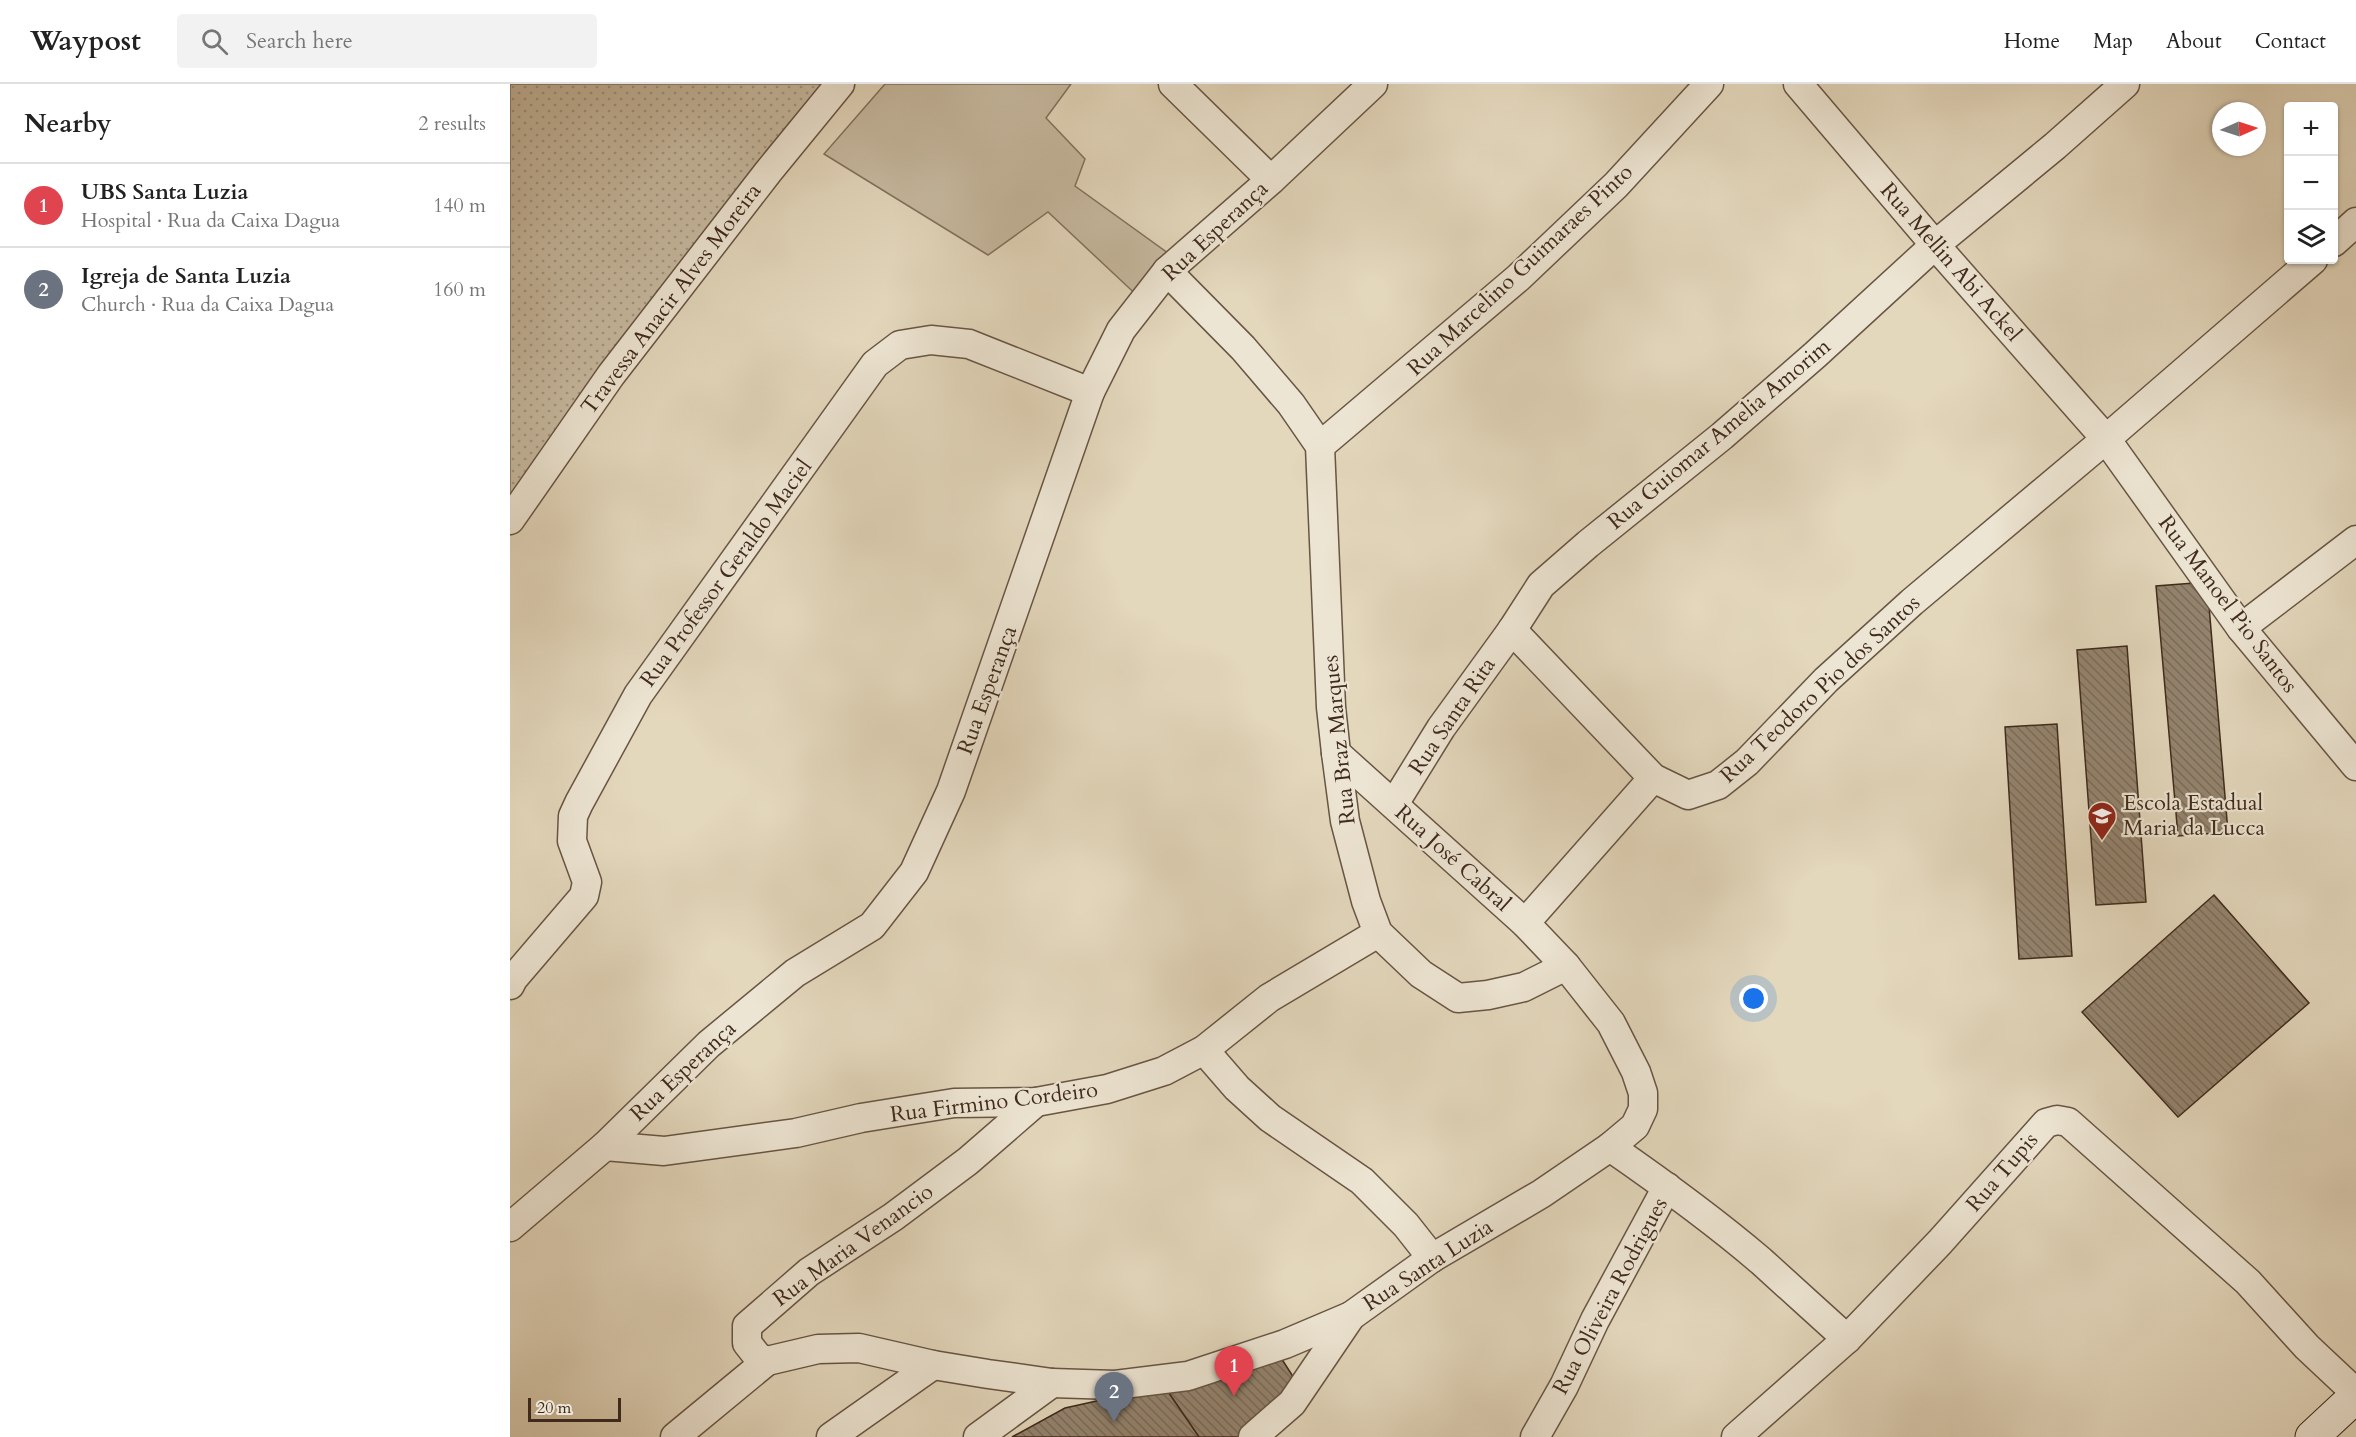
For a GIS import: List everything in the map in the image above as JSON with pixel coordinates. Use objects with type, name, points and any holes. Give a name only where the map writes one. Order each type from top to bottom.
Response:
[{"type":"street","name":"Travessa Anacir Alves Moreira","points":[[510,520],[611,375],[761,181],[840,84]]},
{"type":"street","points":[[1173,84],[1271,180]]},
{"type":"street","name":"Rua Esperança","points":[[510,1227],[605,1146],[709,1044],[795,973],[872,926],[914,872],[955,780],[1090,392],[1121,330],[1167,272],[1271,180],[1373,84]]},
{"type":"street","name":"Rua Marcelino Guimaraes Pinto","points":[[1320,446],[1518,278],[1616,185],[1709,84]]},
{"type":"street","name":"Rua Mellin Abi Ackel","points":[[1798,84],[1935,245],[2106,439]]},
{"type":"street","name":"Rua Guiomar Amelia Amorim","points":[[1512,630],[1541,585],[1587,544],[1730,429],[1935,245],[2055,146],[2125,84]]},
{"type":"street","points":[[2338,238],[2356,222]]},
{"type":"street","name":"Rua Teodoro Pio dos Santos","points":[[1512,630],[1653,778],[1688,795],[1718,785],[1747,762],[1826,680],[1904,610],[2308,264]]},
{"type":"street","points":[[1167,272],[1243,348],[1291,404],[1320,446]]},
{"type":"street","name":"Rua Professor Geraldo Maciel","points":[[510,985],[584,896],[587,882],[572,841],[573,816],[638,696],[875,364],[900,345],[931,340],[969,344],[1090,392]]},
{"type":"street","name":"Rua Manoel Pio Santos","points":[[2106,439],[2241,628],[2356,766]]},
{"type":"street","name":"Rua Braz Marques","points":[[1320,446],[1331,706],[1336,753],[1345,821],[1366,901],[1378,933],[1421,974],[1458,998],[1488,995],[1524,987],[1566,966]]},
{"type":"street","points":[[2241,628],[2356,540]]},
{"type":"street","name":"Rua Santa Rita","points":[[1394,804],[1441,728],[1512,630]]},
{"type":"street","name":"Rua José Cabral","points":[[1336,753],[1525,923],[1566,966]]},
{"type":"street","points":[[1525,923],[1653,778]]},
{"type":"street","name":"Rua Firmino Cordeiro","points":[[605,1146],[664,1150],[796,1133],[861,1118],[954,1103],[1036,1102],[1107,1089],[1164,1071],[1204,1050],[1269,998],[1378,933]]},
{"type":"street","name":"Rua Santa Luzia","points":[[1253,1437],[1292,1403],[1351,1316],[1432,1258],[1541,1194],[1610,1147],[1635,1126],[1643,1110],[1643,1093],[1636,1072],[1611,1023],[1566,966]]},
{"type":"street","points":[[1204,1050],[1238,1088],[1270,1118],[1362,1181],[1406,1225],[1432,1258]]},
{"type":"street","name":"Rua Maria Venancio","points":[[767,1361],[758,1357],[747,1343],[747,1326],[809,1272],[893,1217],[968,1161],[1036,1102]]},
{"type":"street","name":"Rua Tupis","points":[[1736,1437],[1847,1339],[1940,1242],[2046,1123],[2057,1120],[2068,1122],[2248,1282],[2307,1347],[2356,1394]]},
{"type":"street","name":"Rua Oliveira Rodrigues","points":[[1610,1147],[1667,1187],[1761,1261],[1847,1339]]},
{"type":"street","name":"Rua Oliveira Rodrigues","points":[[1535,1437],[1564,1386],[1594,1320],[1667,1187]]},
{"type":"street","points":[[675,1437],[767,1361],[818,1349],[859,1348],[933,1365],[1052,1383],[1115,1385],[1188,1376],[1285,1344],[1351,1316]]},
{"type":"street","points":[[831,1437],[933,1365]]},
{"type":"street","points":[[978,1437],[1052,1383]]},
{"type":"street","points":[[2312,1437],[2356,1394]]},
{"type":"shaded area","points":[[510,84],[840,84],[510,520]]},
{"type":"shaded area","points":[[885,84],[1071,84],[1046,118],[1085,159],[1075,186],[1179,261],[1144,302],[1048,212],[988,255],[824,154]]},
{"type":"building","points":[[2207,582],[2228,832],[2178,836],[2156,586]]},
{"type":"building","points":[[2127,646],[2146,902],[2096,905],[2077,650]]},
{"type":"building","points":[[2057,724],[2072,956],[2019,959],[2005,727]]},
{"type":"building","points":[[2214,895],[2309,1003],[2178,1117],[2082,1012]]},
{"type":"building","points":[[1274,1347],[1301,1389],[1253,1437],[1199,1437],[1164,1386]]},
{"type":"building","points":[[1164,1386],[1199,1437],[1012,1437],[1065,1408]]},
{"type":"place","name":"Escola Estadual Maria da Lucca","points":[[2102,842]]},
{"type":"place","name":"UBS Santa Luzia","points":[[1234,1396]]},
{"type":"place","name":"Igreja de Santa Luzia","points":[[1114,1422]]}]
